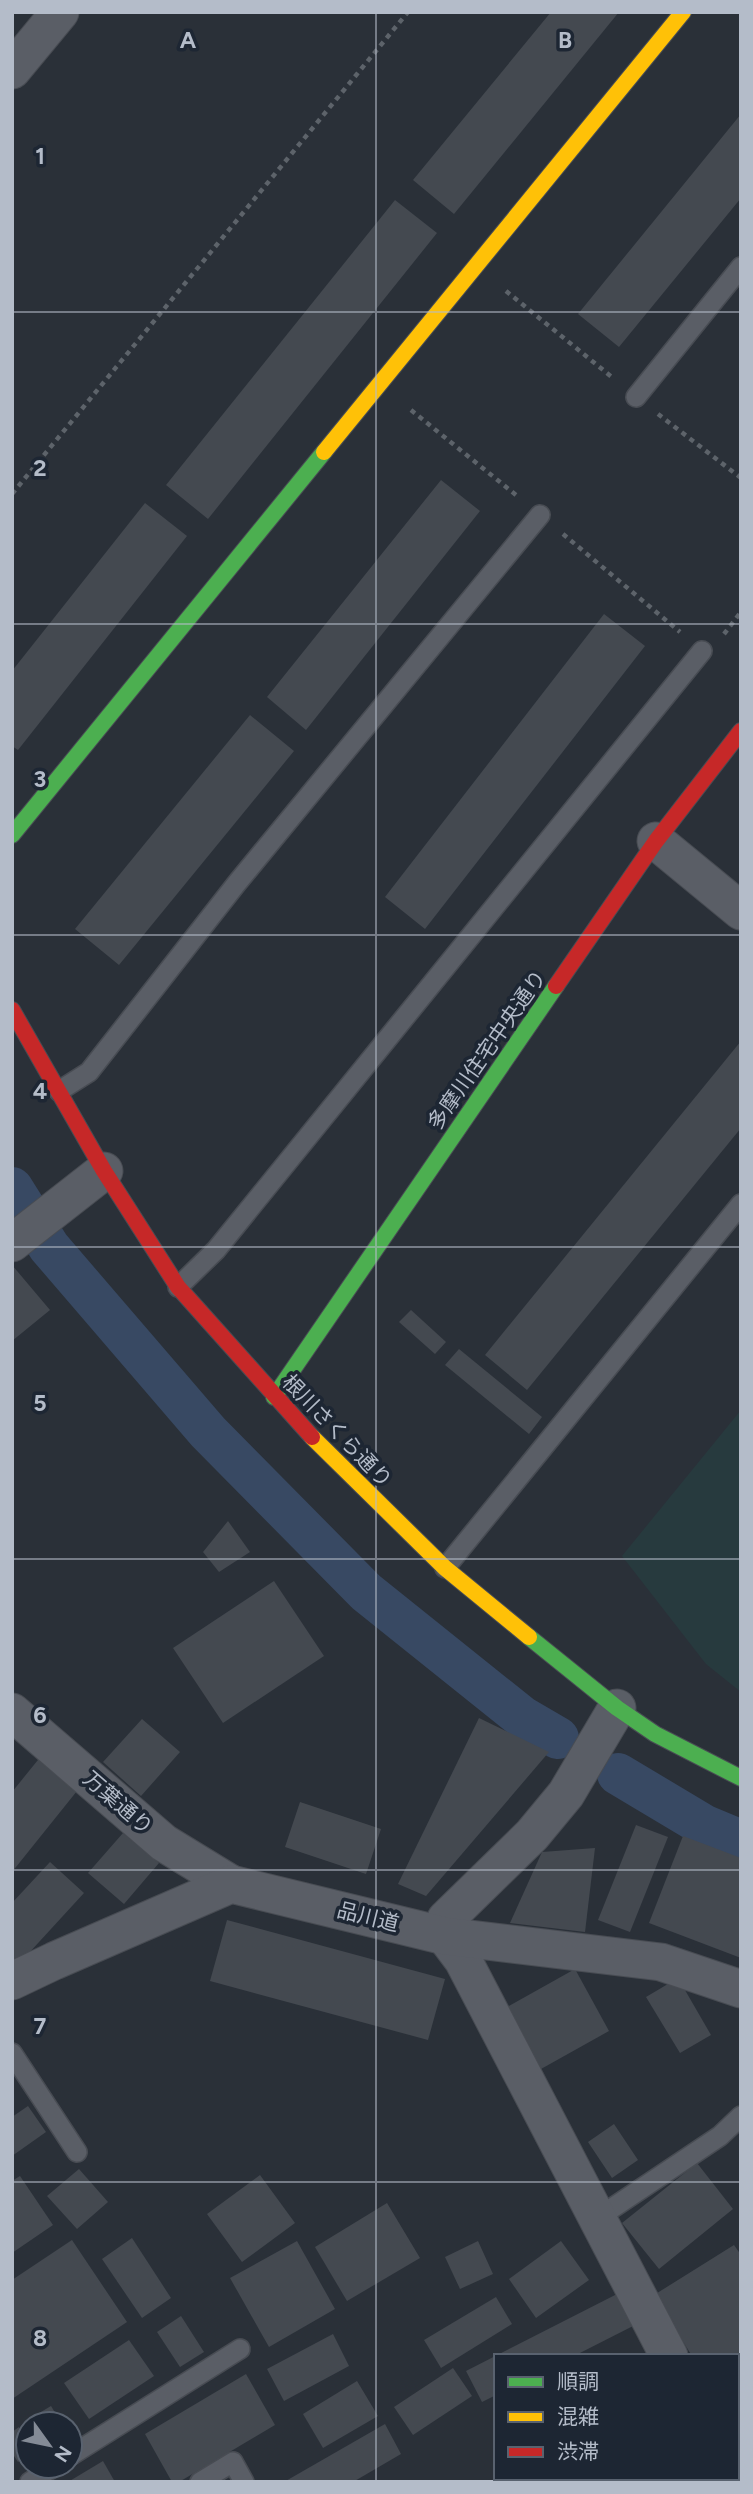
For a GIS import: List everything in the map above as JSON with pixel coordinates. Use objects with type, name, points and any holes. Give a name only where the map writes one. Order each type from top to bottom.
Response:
[{"type":"street","points":[[12,70],[60,12]]},
{"type":"street","points":[[12,835],[683,12]]},
{"type":"street","name":"多摩川住宅中央通り","points":[[274,1397],[656,841],[741,731]]},
{"type":"street","points":[[656,841],[741,911]]},
{"type":"street","name":"根川さくら通り","points":[[12,1010],[104,1171],[178,1287],[337,1464],[445,1568],[617,1708],[655,1734],[741,1778]]},
{"type":"street","points":[[12,1243],[104,1171]]},
{"type":"street","points":[[617,1708],[566,1794],[531,1835],[446,1919],[444,1936],[463,1960],[668,2354]]},
{"type":"street","name":"万葉通り","points":[[14,1718],[164,1843],[231,1884]]},
{"type":"street","points":[[12,1982],[231,1884]]},
{"type":"street","name":"品川道","points":[[231,1884],[444,1936],[660,1962],[741,1989]]},
{"type":"lane","points":[[636,397],[741,267]]},
{"type":"lane","points":[[59,1091],[89,1072],[237,883],[540,515]]},
{"type":"lane","points":[[178,1287],[216,1250],[702,650]]},
{"type":"lane","points":[[445,1568],[741,1204]]},
{"type":"lane","points":[[12,2053],[77,2152]]},
{"type":"lane","points":[[596,2219],[720,2136],[741,2116]]},
{"type":"lane","points":[[84,2447],[240,2349]]},
{"type":"lane","points":[[200,2482],[233,2462],[244,2482]]},
{"type":"path","points":[[12,494],[408,12]]},
{"type":"path","points":[[476,266],[636,397],[741,478]]},
{"type":"green space","points":[[741,1410],[741,1692],[706,1664],[622,1556]]},
{"type":"building","points":[[551,12],[619,12],[454,214],[413,180]]},
{"type":"building","points":[[741,114],[741,198],[619,347],[578,314]]},
{"type":"building","points":[[395,200],[437,233],[208,519],[166,485]]},
{"type":"building","points":[[441,480],[480,511],[306,730],[267,697]]},
{"type":"building","points":[[145,503],[187,536],[18,750],[12,746],[12,671]]},
{"type":"building","points":[[604,614],[645,646],[425,929],[385,897]]},
{"type":"building","points":[[250,715],[294,751],[119,965],[75,929]]},
{"type":"building","points":[[741,1041],[741,1128],[527,1390],[485,1355]]},
{"type":"building","points":[[12,1265],[50,1310],[12,1341]]},
{"type":"building","points":[[411,1310],[446,1342],[435,1354],[399,1322]]},
{"type":"building","points":[[459,1349],[542,1417],[529,1434],[445,1365]]},
{"type":"building","points":[[228,1521],[250,1552],[219,1572],[203,1552]]},
{"type":"building","points":[[274,1581],[324,1656],[223,1723],[173,1648]]},
{"type":"building","points":[[479,1718],[549,1752],[426,1896],[398,1884]]},
{"type":"building","points":[[142,1719],[180,1752],[141,1796],[103,1762]]},
{"type":"building","points":[[42,1755],[81,1786],[12,1872],[12,1792]]},
{"type":"building","points":[[300,1802],[381,1829],[366,1874],[285,1847]]},
{"type":"building","points":[[636,1825],[668,1837],[630,1932],[598,1920]]},
{"type":"building","points":[[123,1833],[159,1863],[124,1904],[88,1873]]},
{"type":"building","points":[[683,1836],[741,1858],[741,1958],[649,1923]]},
{"type":"building","points":[[595,1848],[585,1932],[510,1923],[542,1852]]},
{"type":"building","points":[[50,1862],[84,1893],[17,1966],[12,1962],[12,1903]]},
{"type":"building","points":[[227,1920],[445,1979],[428,2040],[210,1981]]},
{"type":"building","points":[[575,1969],[609,2031],[541,2069],[507,2007]]},
{"type":"building","points":[[678,1978],[711,2035],[680,2053],[646,1997]]},
{"type":"building","points":[[28,2106],[46,2132],[12,2156],[12,2117]]},
{"type":"building","points":[[614,2124],[638,2160],[612,2178],[588,2142]]},
{"type":"building","points":[[697,2163],[733,2209],[659,2269],[622,2223]]},
{"type":"building","points":[[79,2169],[108,2202],[77,2229],[47,2196]]},
{"type":"building","points":[[260,2175],[295,2223],[242,2262],[207,2214]]},
{"type":"building","points":[[20,2176],[53,2225],[12,2253],[12,2181]]},
{"type":"building","points":[[387,2203],[420,2258],[347,2301],[315,2247]]},
{"type":"building","points":[[132,2238],[171,2298],[142,2318],[102,2259]]},
{"type":"building","points":[[72,2240],[127,2322],[12,2399],[12,2280]]},
{"type":"building","points":[[297,2241],[335,2309],[269,2347],[230,2278]]},
{"type":"building","points":[[478,2241],[493,2274],[460,2289],[445,2257]]},
{"type":"building","points":[[561,2241],[589,2280],[536,2318],[509,2279]]},
{"type":"building","points":[[734,2245],[741,2255],[741,2384],[739,2385],[739,2354],[691,2354],[654,2295]]},
{"type":"building","points":[[619,2293],[635,2325],[578,2354],[499,2354]]},
{"type":"building","points":[[496,2297],[512,2324],[441,2368],[424,2340]]},
{"type":"building","points":[[181,2316],[204,2352],[180,2367],[157,2332]]},
{"type":"building","points":[[333,2334],[349,2366],[284,2401],[267,2369]]},
{"type":"building","points":[[129,2340],[154,2376],[89,2419],[64,2383]]},
{"type":"building","points":[[494,2357],[494,2396],[482,2402],[466,2371]]},
{"type":"building","points":[[453,2368],[472,2396],[413,2435],[394,2407]]},
{"type":"building","points":[[246,2374],[275,2425],[179,2482],[172,2482],[145,2434]]},
{"type":"building","points":[[357,2381],[378,2416],[323,2448],[303,2414]]},
{"type":"building","points":[[385,2424],[401,2454],[353,2482],[284,2482]]},
{"type":"building","points":[[14,2431],[14,2456],[12,2453]]},
{"type":"building","points":[[103,2461],[115,2482],[68,2482],[84,2480],[84,2472]]},
{"type":"waterway","points":[[12,1188],[49,1247],[208,1432],[366,1592],[522,1717],[558,1738]]},
{"type":"waterway","points":[[618,1774],[705,1826],[741,1841]]},
{"type":"traffic: fast","points":[[12,835],[324,452]]},
{"type":"traffic: fast","points":[[274,1397],[556,986]]},
{"type":"traffic: fast","points":[[529,1637],[617,1708],[655,1734],[741,1778]]},
{"type":"traffic: slow","points":[[324,452],[683,12]]},
{"type":"traffic: slow","points":[[312,1437],[445,1568],[529,1637]]},
{"type":"traffic: jam","points":[[556,986],[656,841],[741,731]]},
{"type":"traffic: jam","points":[[12,1010],[104,1171],[178,1287],[312,1437]]}]
